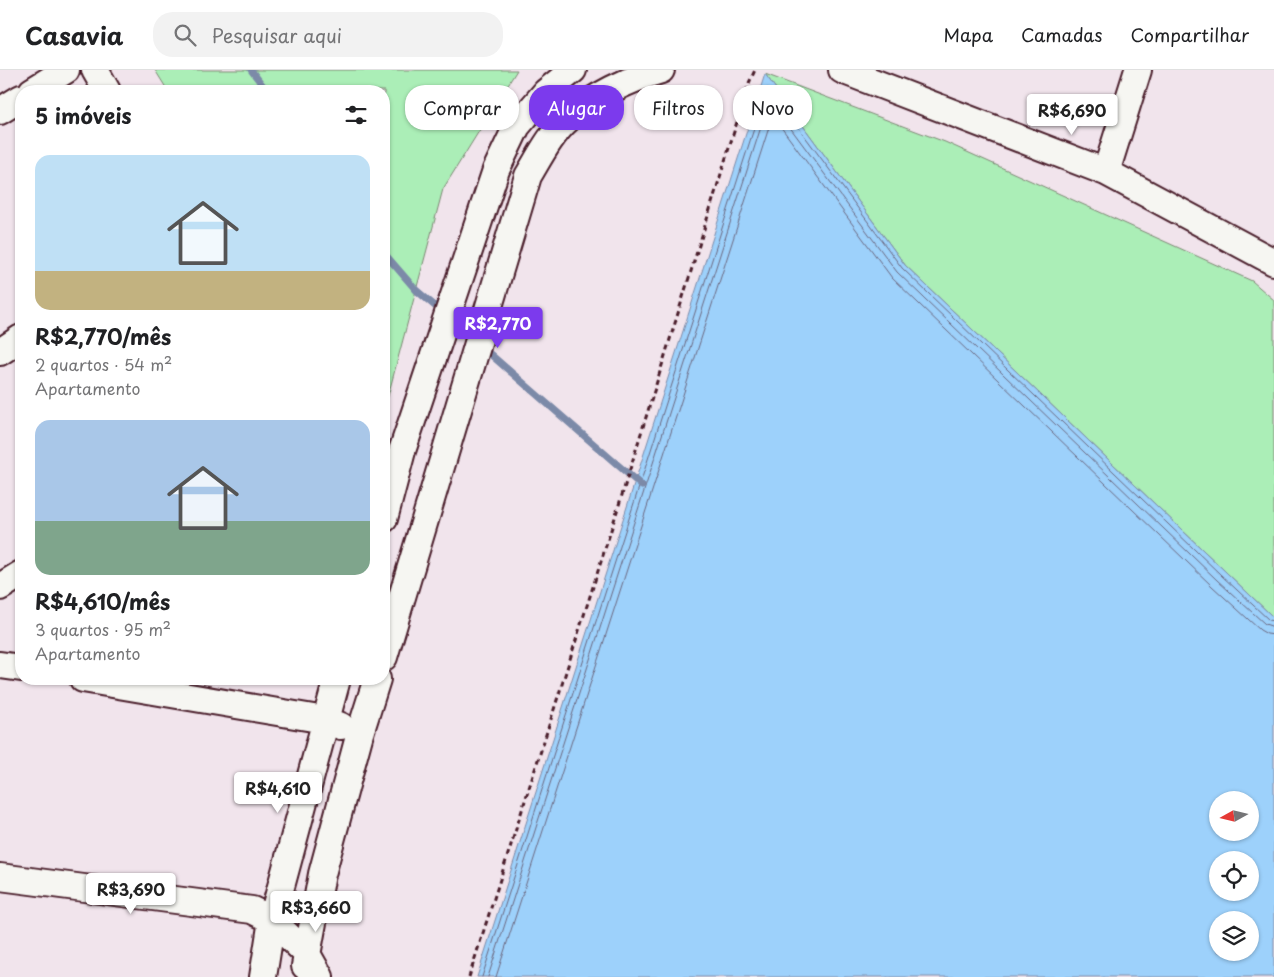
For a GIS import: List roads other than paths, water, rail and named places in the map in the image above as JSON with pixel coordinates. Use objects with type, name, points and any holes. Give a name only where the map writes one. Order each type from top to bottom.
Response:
[{"type":"street","points":[[42,85],[66,70]]},
{"type":"street","points":[[95,70],[104,85]]},
{"type":"street","points":[[390,494],[402,451],[496,170],[517,126],[546,92],[573,70]]},
{"type":"street","points":[[390,637],[528,176],[544,148],[568,119],[605,92],[661,70]]},
{"type":"street","points":[[842,70],[1106,172],[1274,262]]},
{"type":"street","points":[[1106,172],[1138,70]]},
{"type":"street","points":[[0,111],[15,102]]},
{"type":"street","points":[[0,352],[15,342]]},
{"type":"street","points":[[390,518],[422,531]]},
{"type":"street","points":[[0,587],[15,578]]},
{"type":"street","points":[[0,665],[15,667]]},
{"type":"street","points":[[118,685],[325,720],[360,733]]},
{"type":"street","points":[[263,977],[272,920],[335,685]]},
{"type":"street","points":[[305,965],[322,874],[360,733],[375,685]]},
{"type":"street","points":[[0,877],[252,910],[272,920],[305,965],[320,977]]},
{"type":"water","points":[[765,74],[773,85],[761,85]]},
{"type":"water","points":[[747,130],[806,130],[905,265],[1274,618],[1274,977],[477,977]]},
{"type":"waterway","points":[[251,70],[262,85]]},
{"type":"waterway","points":[[390,260],[416,290],[442,312]]},
{"type":"waterway","points":[[452,321],[474,340]]},
{"type":"waterway","points":[[482,347],[642,486]]}]
